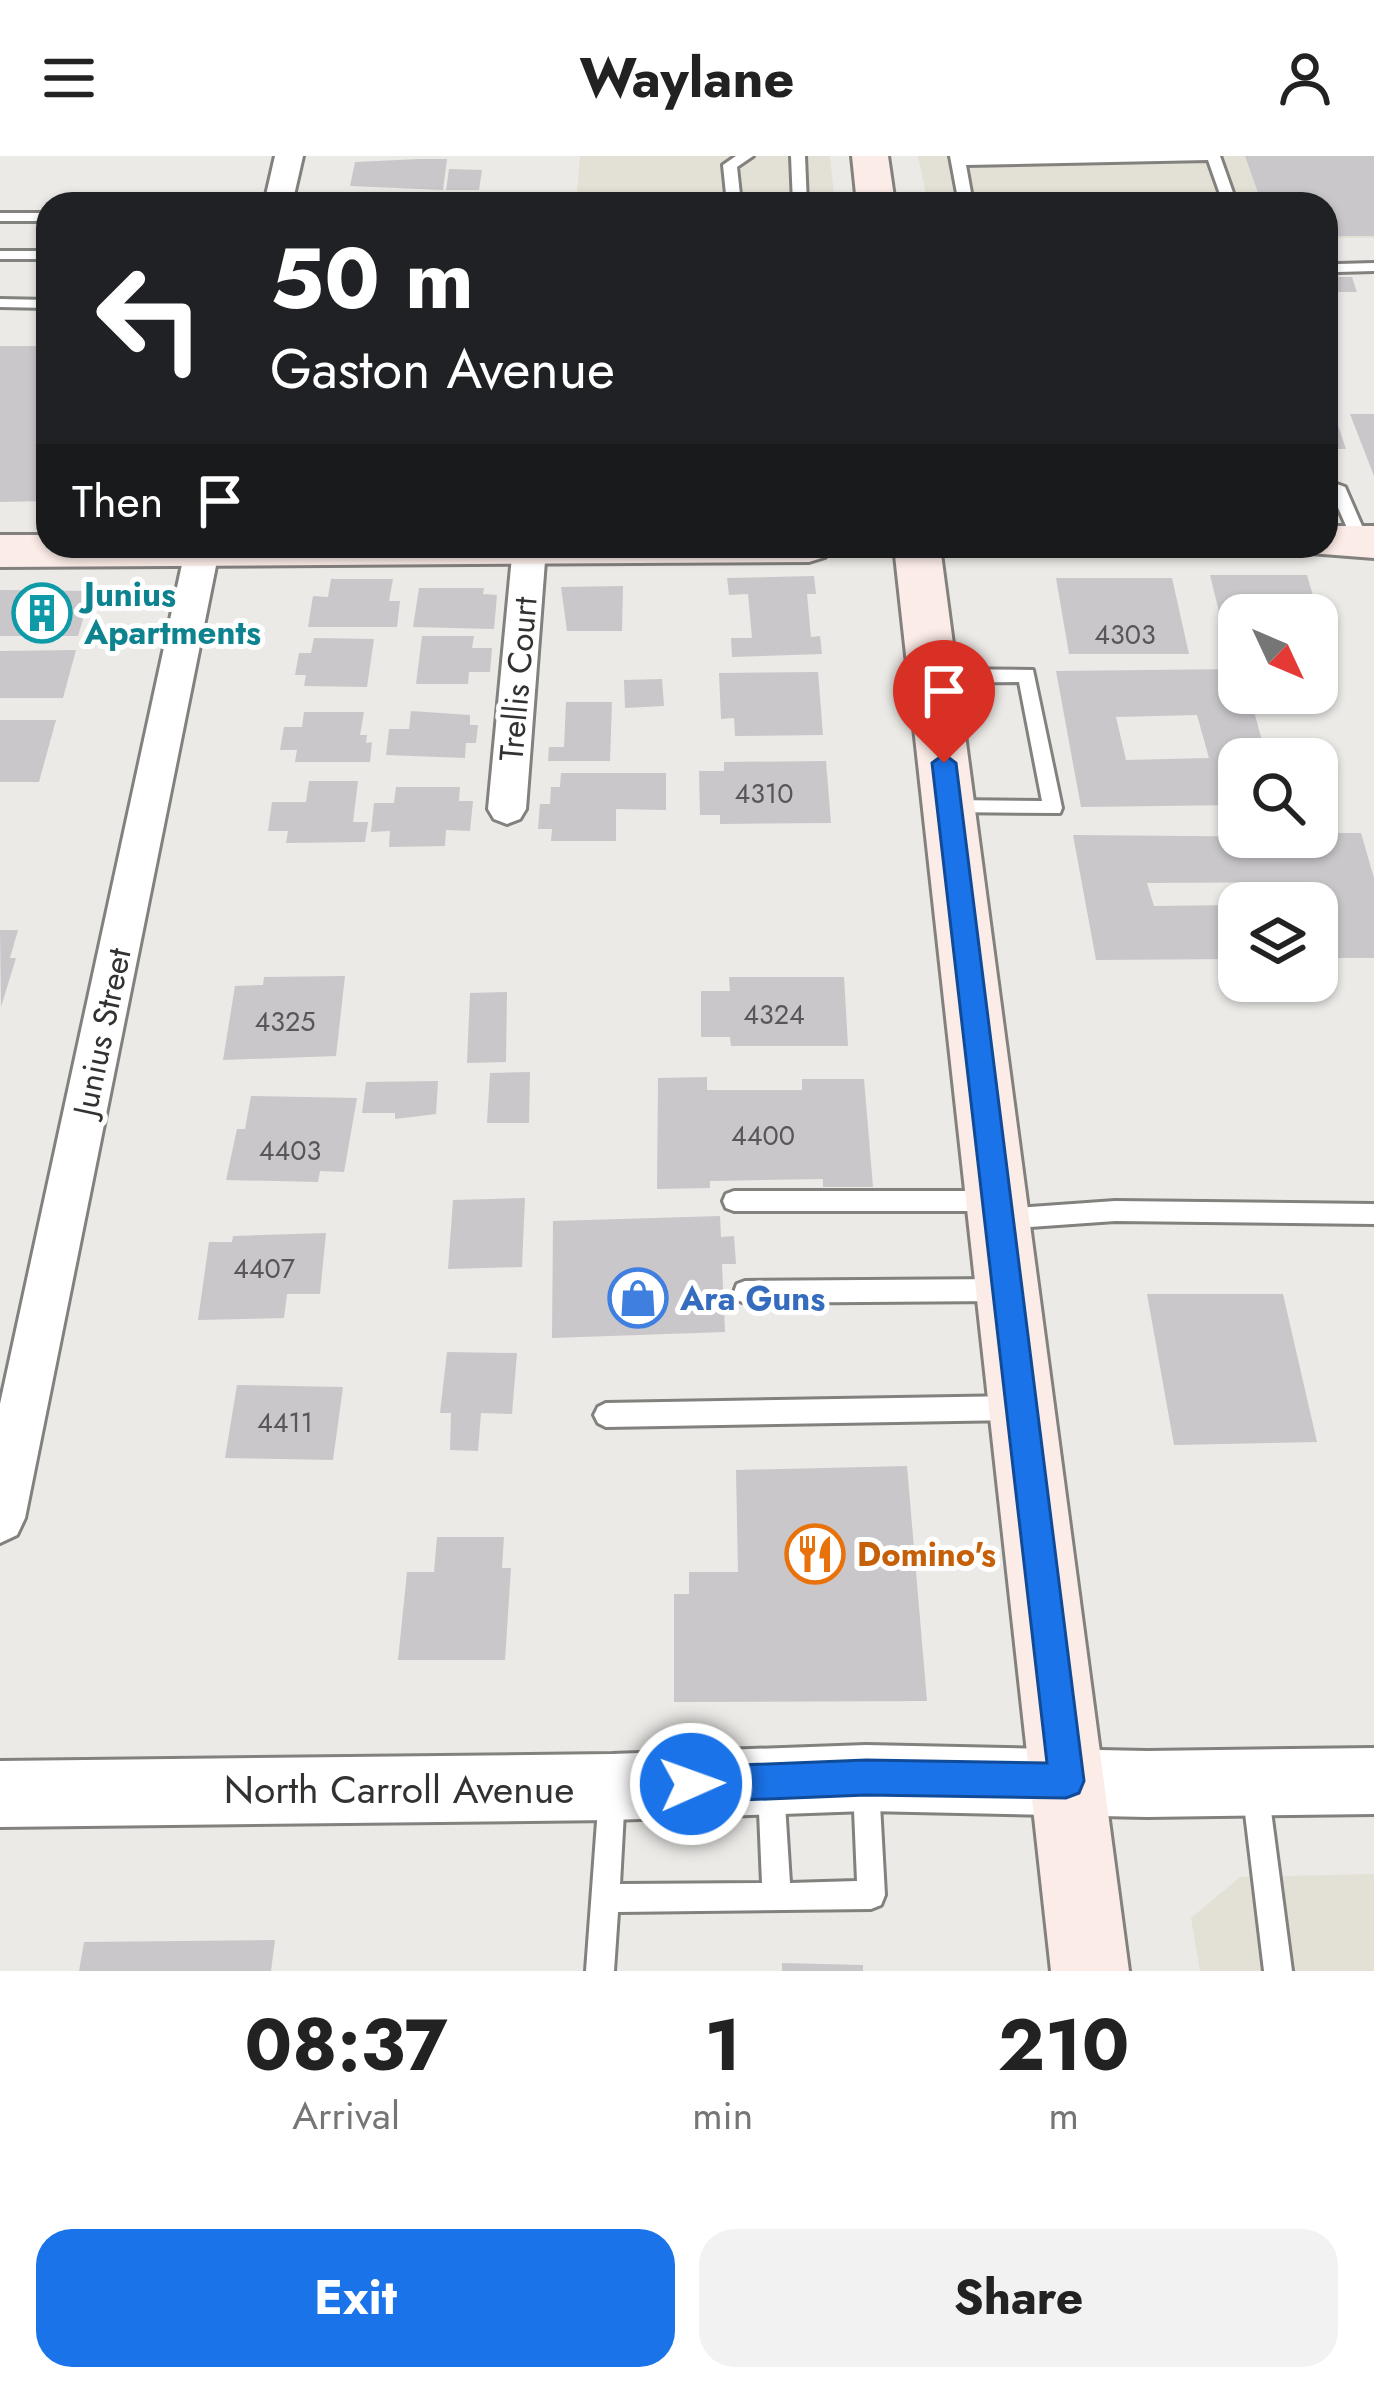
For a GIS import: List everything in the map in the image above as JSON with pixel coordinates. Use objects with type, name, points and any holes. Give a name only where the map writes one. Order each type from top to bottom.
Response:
[{"type":"main road","points":[[870,156],[874,192]]},
{"type":"main road","points":[[0,551],[36,550]]},
{"type":"main road","points":[[918,558],[1090,1971]]},
{"type":"street","points":[[281,192],[289,156]]},
{"type":"street","name":"Junius Street","points":[[0,1518],[201,558]]},
{"type":"street","name":"Trellis Court","points":[[507,809],[528,558]]},
{"type":"street","name":"North Carroll Avenue","points":[[0,1794],[612,1787],[866,1778],[1374,1781]]},
{"type":"lane","points":[[733,192],[730,165],[746,156]]},
{"type":"lane","points":[[798,156],[800,192]]},
{"type":"lane","points":[[964,192],[958,158],[1213,156],[1226,192]]},
{"type":"lane","points":[[0,217],[36,217]]},
{"type":"lane","points":[[0,255],[36,255]]},
{"type":"lane","points":[[1338,268],[1374,267]]},
{"type":"lane","points":[[0,304],[36,304]]},
{"type":"lane","points":[[1338,491],[1354,542]]},
{"type":"lane","points":[[933,676],[1027,675],[1053,808],[949,807]]},
{"type":"lane","points":[[734,1201],[998,1210],[1374,1214]]},
{"type":"lane","points":[[745,1292],[1008,1290]]},
{"type":"lane","points":[[606,1415],[1022,1408]]},
{"type":"lane","points":[[605,1898],[871,1895],[866,1778]]},
{"type":"lane","points":[[770,1781],[776,1897]]},
{"type":"lane","points":[[1254,1782],[1278,1971]]},
{"type":"lane","points":[[600,1971],[612,1787]]},
{"type":"shaded area","points":[[580,156],[830,156],[834,192],[577,192]]},
{"type":"shaded area","points":[[918,156],[1374,156],[1374,238],[1338,238],[1338,192],[926,192]]},
{"type":"shaded area","points":[[1374,1874],[1374,1971],[1200,1971],[1191,1918],[1240,1877]]},
{"type":"building","points":[[1245,156],[1374,156],[1374,236],[1338,236],[1338,192],[1258,192]]},
{"type":"building","points":[[447,159],[443,190],[350,186],[355,162]]},
{"type":"building","points":[[449,169],[482,170],[479,190],[446,190]]},
{"type":"building","points":[[1338,277],[1352,277],[1357,292],[1338,292]]},
{"type":"building","points":[[0,346],[36,346],[36,501],[0,502]]},
{"type":"building","points":[[1350,414],[1374,414],[1374,476]]},
{"type":"building","points":[[1338,425],[1346,449],[1338,449]]},
{"type":"building","points":[[1210,575],[1307,575],[1313,594],[1218,594],[1218,608]]},
{"type":"building","points":[[814,576],[816,594],[807,594],[811,637],[820,636],[822,654],[732,657],[731,638],[752,638],[748,594],[729,595],[727,578]]},
{"type":"building","points":[[1056,578],[1172,578],[1189,654],[1069,654]]},
{"type":"building","points":[[331,579],[393,579],[389,601],[400,601],[397,627],[308,627],[313,596],[328,597]]},
{"type":"building","points":[[623,586],[622,631],[567,631],[561,587]]},
{"type":"building","points":[[419,588],[484,588],[483,594],[497,595],[494,629],[413,627]]},
{"type":"building","name":"Junius Apartments","points":[[0,590],[91,591],[78,636],[0,636]]},
{"type":"building","points":[[422,636],[474,636],[472,648],[492,648],[490,672],[469,672],[468,684],[416,684]]},
{"type":"building","points":[[314,638],[374,639],[367,687],[304,686],[306,675],[295,675],[299,653],[311,653]]},
{"type":"building","points":[[76,650],[63,698],[0,698],[0,651]]},
{"type":"building","points":[[1218,669],[1218,714],[1255,714],[1261,738],[1218,738],[1218,805],[1081,807],[1056,671]],"holes":[[[1197,715],[1209,758],[1126,760],[1116,717]]]},
{"type":"building","points":[[818,672],[823,735],[735,736],[734,718],[721,719],[719,673]]},
{"type":"building","points":[[662,679],[664,706],[625,708],[624,680]]},
{"type":"building","points":[[566,702],[612,702],[610,761],[548,761],[549,747],[564,747]]},
{"type":"building","points":[[411,711],[470,715],[470,725],[478,725],[476,743],[466,743],[465,758],[386,755],[389,729],[409,729]]},
{"type":"building","points":[[304,712],[364,712],[360,735],[367,735],[366,743],[372,742],[370,762],[295,762],[297,750],[280,750],[284,727],[302,727]]},
{"type":"building","points":[[0,720],[56,720],[39,782],[0,782]]},
{"type":"building","points":[[826,761],[831,823],[720,824],[720,815],[700,815],[699,771],[724,771],[724,762]]},
{"type":"building","points":[[561,773],[666,773],[666,810],[616,809],[616,841],[551,841],[552,829],[538,829],[540,804],[550,804],[551,787],[560,787]]},
{"type":"building","points":[[309,781],[358,781],[353,822],[368,822],[365,842],[286,843],[288,831],[268,831],[272,802],[306,802]]},
{"type":"building","points":[[396,787],[460,787],[459,801],[473,801],[470,831],[446,830],[445,846],[389,847],[390,831],[371,832],[374,803],[394,803]]},
{"type":"building","points":[[1338,833],[1361,833],[1374,878],[1374,958],[1338,958],[1338,882],[1218,882],[1147,883],[1154,906],[1218,905],[1218,959],[1096,960],[1073,835],[1218,836],[1218,858],[1338,858]]},
{"type":"building","points":[[0,930],[18,930],[10,958],[16,958],[1,1007]]},
{"type":"building","points":[[345,976],[336,1056],[223,1060],[235,986],[263,985],[264,977]]},
{"type":"building","points":[[729,977],[844,977],[848,1046],[731,1046],[730,1037],[701,1037],[701,991],[730,991]]},
{"type":"building","points":[[507,992],[506,1062],[467,1063],[470,993]]},
{"type":"building","points":[[530,1072],[529,1123],[487,1123],[490,1073]]},
{"type":"building","points":[[707,1077],[707,1090],[802,1090],[802,1079],[864,1079],[873,1187],[823,1187],[823,1179],[710,1181],[710,1188],[657,1189],[658,1078]]},
{"type":"building","points":[[438,1081],[436,1114],[395,1119],[395,1113],[362,1113],[366,1082]]},
{"type":"building","points":[[251,1096],[357,1098],[344,1172],[320,1171],[318,1182],[226,1180],[237,1129],[245,1129]]},
{"type":"building","points":[[525,1198],[522,1267],[448,1269],[453,1200]]},
{"type":"building","name":"Ara Guns","points":[[720,1216],[721,1237],[734,1236],[736,1264],[722,1264],[725,1332],[552,1338],[553,1221]]},
{"type":"building","points":[[326,1233],[320,1294],[287,1294],[284,1318],[198,1320],[209,1242],[232,1242],[233,1236]]},
{"type":"building","points":[[1147,1294],[1283,1294],[1317,1442],[1174,1445]]},
{"type":"building","points":[[447,1352],[517,1353],[512,1414],[481,1413],[478,1451],[450,1450],[451,1413],[440,1413]]},
{"type":"building","points":[[237,1385],[343,1387],[333,1460],[225,1458]]},
{"type":"building","points":[[907,1466],[927,1701],[674,1702],[674,1594],[689,1594],[689,1572],[738,1572],[736,1470]]},
{"type":"building","points":[[437,1537],[504,1537],[502,1568],[511,1568],[505,1660],[398,1660],[407,1572],[434,1572]]},
{"type":"building","points":[[275,1940],[271,1971],[79,1971],[84,1942]]},
{"type":"building","points":[[782,1963],[863,1965],[863,1971],[782,1971]]},
{"type":"place","name":"Junius Apartments","points":[[42,613]]},
{"type":"place","name":"Ara Guns","points":[[638,1298]]},
{"type":"place","name":"Domino's","points":[[815,1554]]},
{"type":"route","points":[[691,1784],[866,1778],[1066,1781],[944,763]]}]
